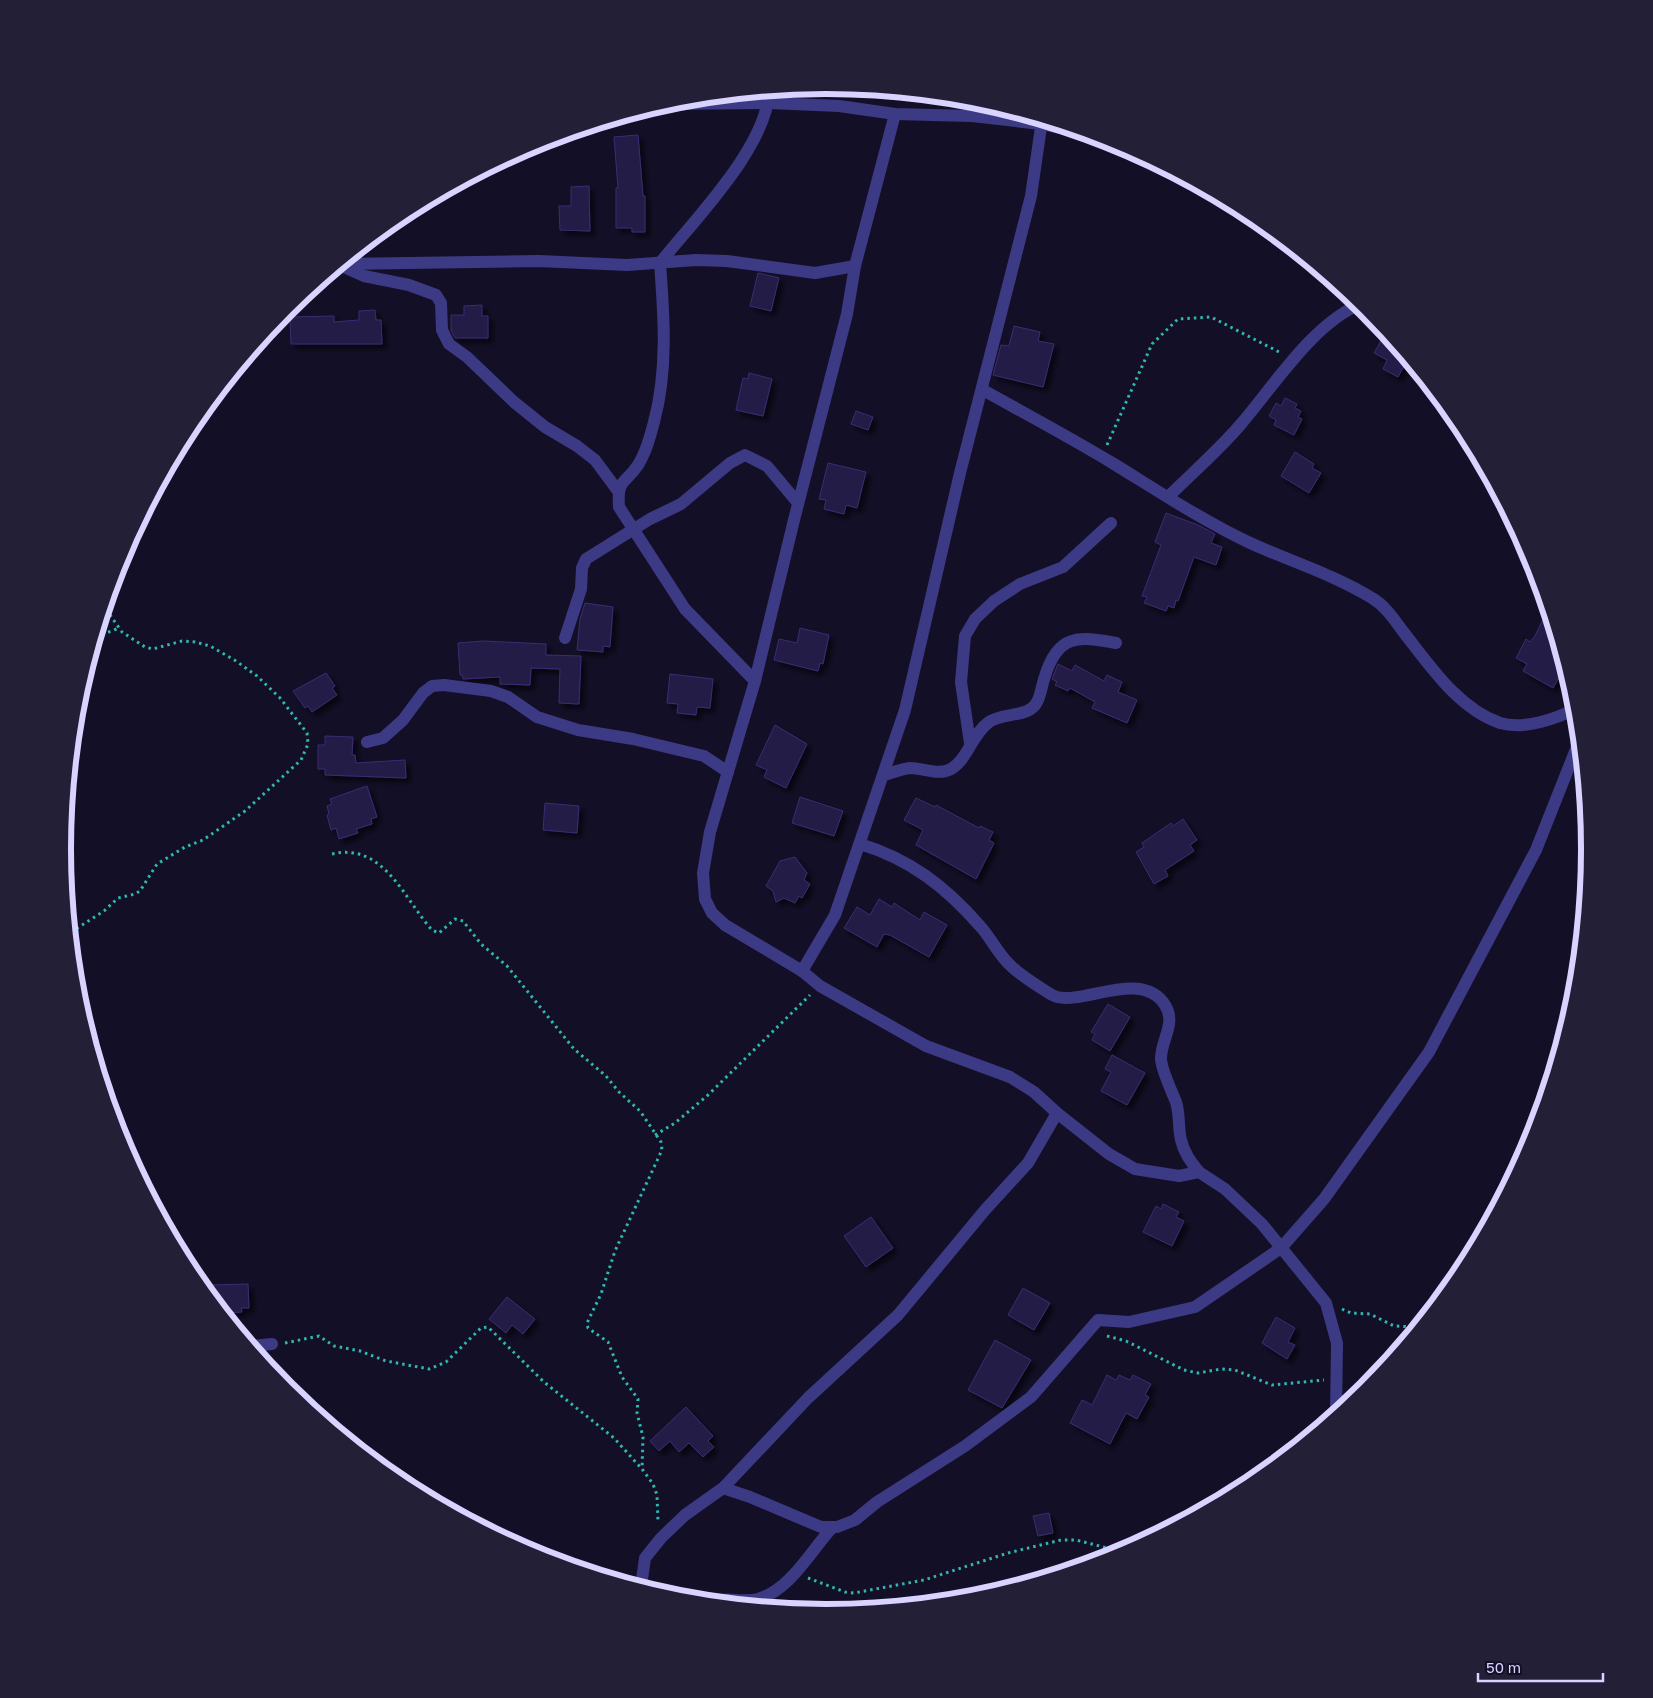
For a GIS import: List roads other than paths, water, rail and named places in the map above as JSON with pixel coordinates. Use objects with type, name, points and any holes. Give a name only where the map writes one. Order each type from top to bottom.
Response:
[{"type":"street","points":[[736,99],[769,97],[895,114],[972,116],[1028,121]]},
{"type":"street","points":[[755,681],[686,609],[619,507],[618,491],[622,480],[637,467],[645,452],[654,422],[662,383],[665,329],[660,263],[695,218],[714,199],[733,173],[756,134],[769,97]]},
{"type":"street","points":[[895,114],[855,266],[847,314],[798,503],[755,681],[709,840],[703,873],[705,899],[712,913],[725,925],[802,971],[820,986],[926,1046],[1010,1077],[1034,1092],[1057,1114],[1109,1154],[1135,1169],[1179,1176],[1199,1172]]},
{"type":"street","points":[[802,971],[834,915],[906,710],[960,473],[1032,196],[1042,125]]},
{"type":"street","points":[[349,265],[539,261],[627,266],[727,261],[815,273],[855,266]]},
{"type":"street","points":[[346,268],[364,276],[409,285],[436,295],[441,303],[442,330],[449,344],[467,357],[514,402],[544,427],[577,446],[595,460],[618,491]]},
{"type":"street","points":[[1168,497],[1240,426],[1293,359],[1339,317],[1354,308]]},
{"type":"street","points":[[983,390],[1247,542],[1325,574],[1373,598],[1387,610],[1447,684],[1484,716],[1501,723],[1523,724],[1569,712]]},
{"type":"street","points":[[565,638],[580,588],[582,568],[586,560],[632,529],[681,504],[730,463],[745,455],[767,466],[798,503]]},
{"type":"street","points":[[970,743],[961,682],[965,636],[975,619],[994,601],[1020,584],[1063,568],[1111,522]]},
{"type":"street","points":[[884,775],[908,768],[944,772],[953,768],[963,757],[978,731],[991,720],[1026,712],[1037,702],[1050,659],[1061,644],[1083,639],[1116,643]]},
{"type":"street","points":[[367,742],[383,738],[403,720],[423,693],[432,686],[444,685],[491,691],[508,696],[537,717],[578,730],[633,738],[704,756],[728,772]]},
{"type":"street","points":[[723,1488],[750,1497],[821,1528],[831,1529],[855,1520],[877,1502],[1008,1416],[1031,1398],[1098,1320],[1129,1322],[1195,1307],[1281,1248],[1324,1199],[1429,1052],[1536,850],[1575,751]]},
{"type":"street","points":[[860,844],[892,855],[933,879],[980,925],[1009,965],[1057,997],[1071,997],[1125,989],[1151,993],[1166,1006],[1169,1017],[1169,1029],[1161,1058],[1162,1066],[1177,1105],[1183,1148],[1186,1156],[1199,1172],[1225,1189],[1262,1224],[1317,1290],[1327,1305],[1336,1343],[1336,1406]]},
{"type":"street","points":[[642,1581],[645,1558],[661,1538],[686,1515],[723,1488],[808,1398],[898,1315],[985,1210],[1028,1163],[1057,1114]]},
{"type":"street","points":[[258,1345],[272,1344]]},
{"type":"street","points":[[738,1599],[756,1599],[770,1594],[786,1581],[831,1529]]}]
